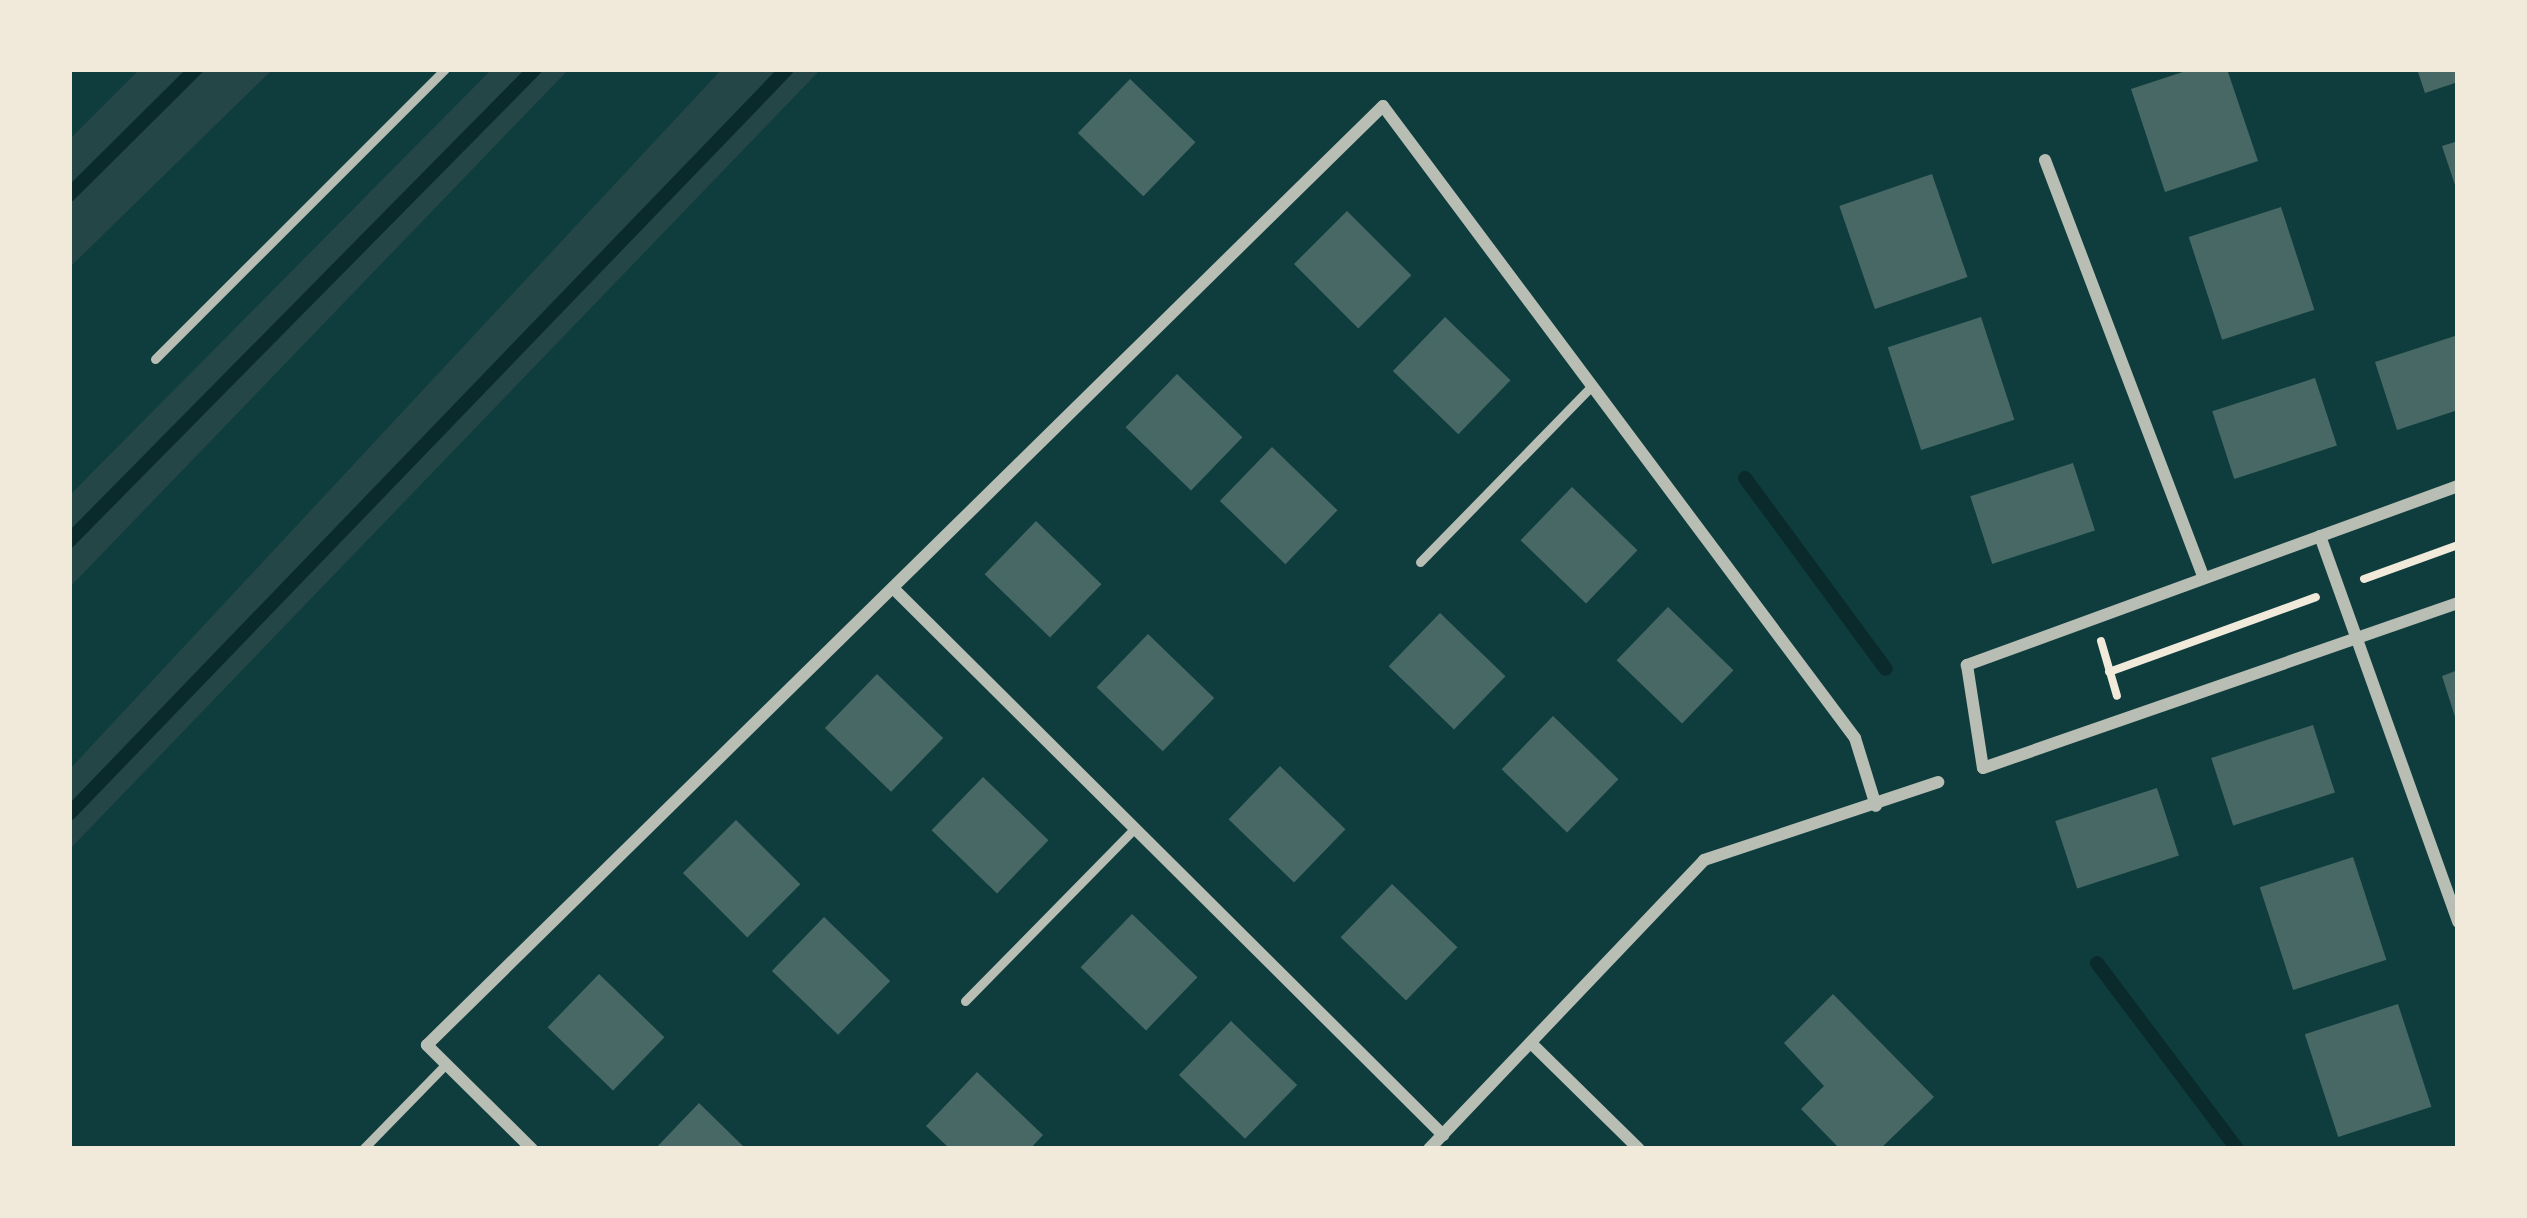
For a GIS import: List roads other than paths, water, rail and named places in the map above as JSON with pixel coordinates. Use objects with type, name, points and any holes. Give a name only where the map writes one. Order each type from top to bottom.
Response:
[{"type":"street","points":[[532,1149],[427,1045],[1383,106],[1855,737],[1876,806]]},
{"type":"street","points":[[2045,160],[2204,578]]},
{"type":"street","points":[[2458,485],[1967,665],[1983,768],[2458,604]]},
{"type":"street","points":[[2320,536],[2458,922]]},
{"type":"street","points":[[893,588],[1444,1135]]},
{"type":"street","points":[[1429,1149],[1704,860],[1938,782]]},
{"type":"street","points":[[1532,1042],[1640,1149]]},
{"type":"lane","points":[[155,358],[445,69]]},
{"type":"lane","points":[[1420,562],[1592,386]]},
{"type":"lane","points":[[965,1001],[1135,828]]},
{"type":"lane","points":[[363,1149],[446,1064]]},
{"type":"waterway","points":[[69,195],[196,69]]},
{"type":"waterway","points":[[69,541],[535,69]]},
{"type":"waterway","points":[[69,814],[787,69]]},
{"type":"waterway","points":[[1745,478],[1886,669]]},
{"type":"waterway","points":[[2097,963],[2237,1149]]}]
